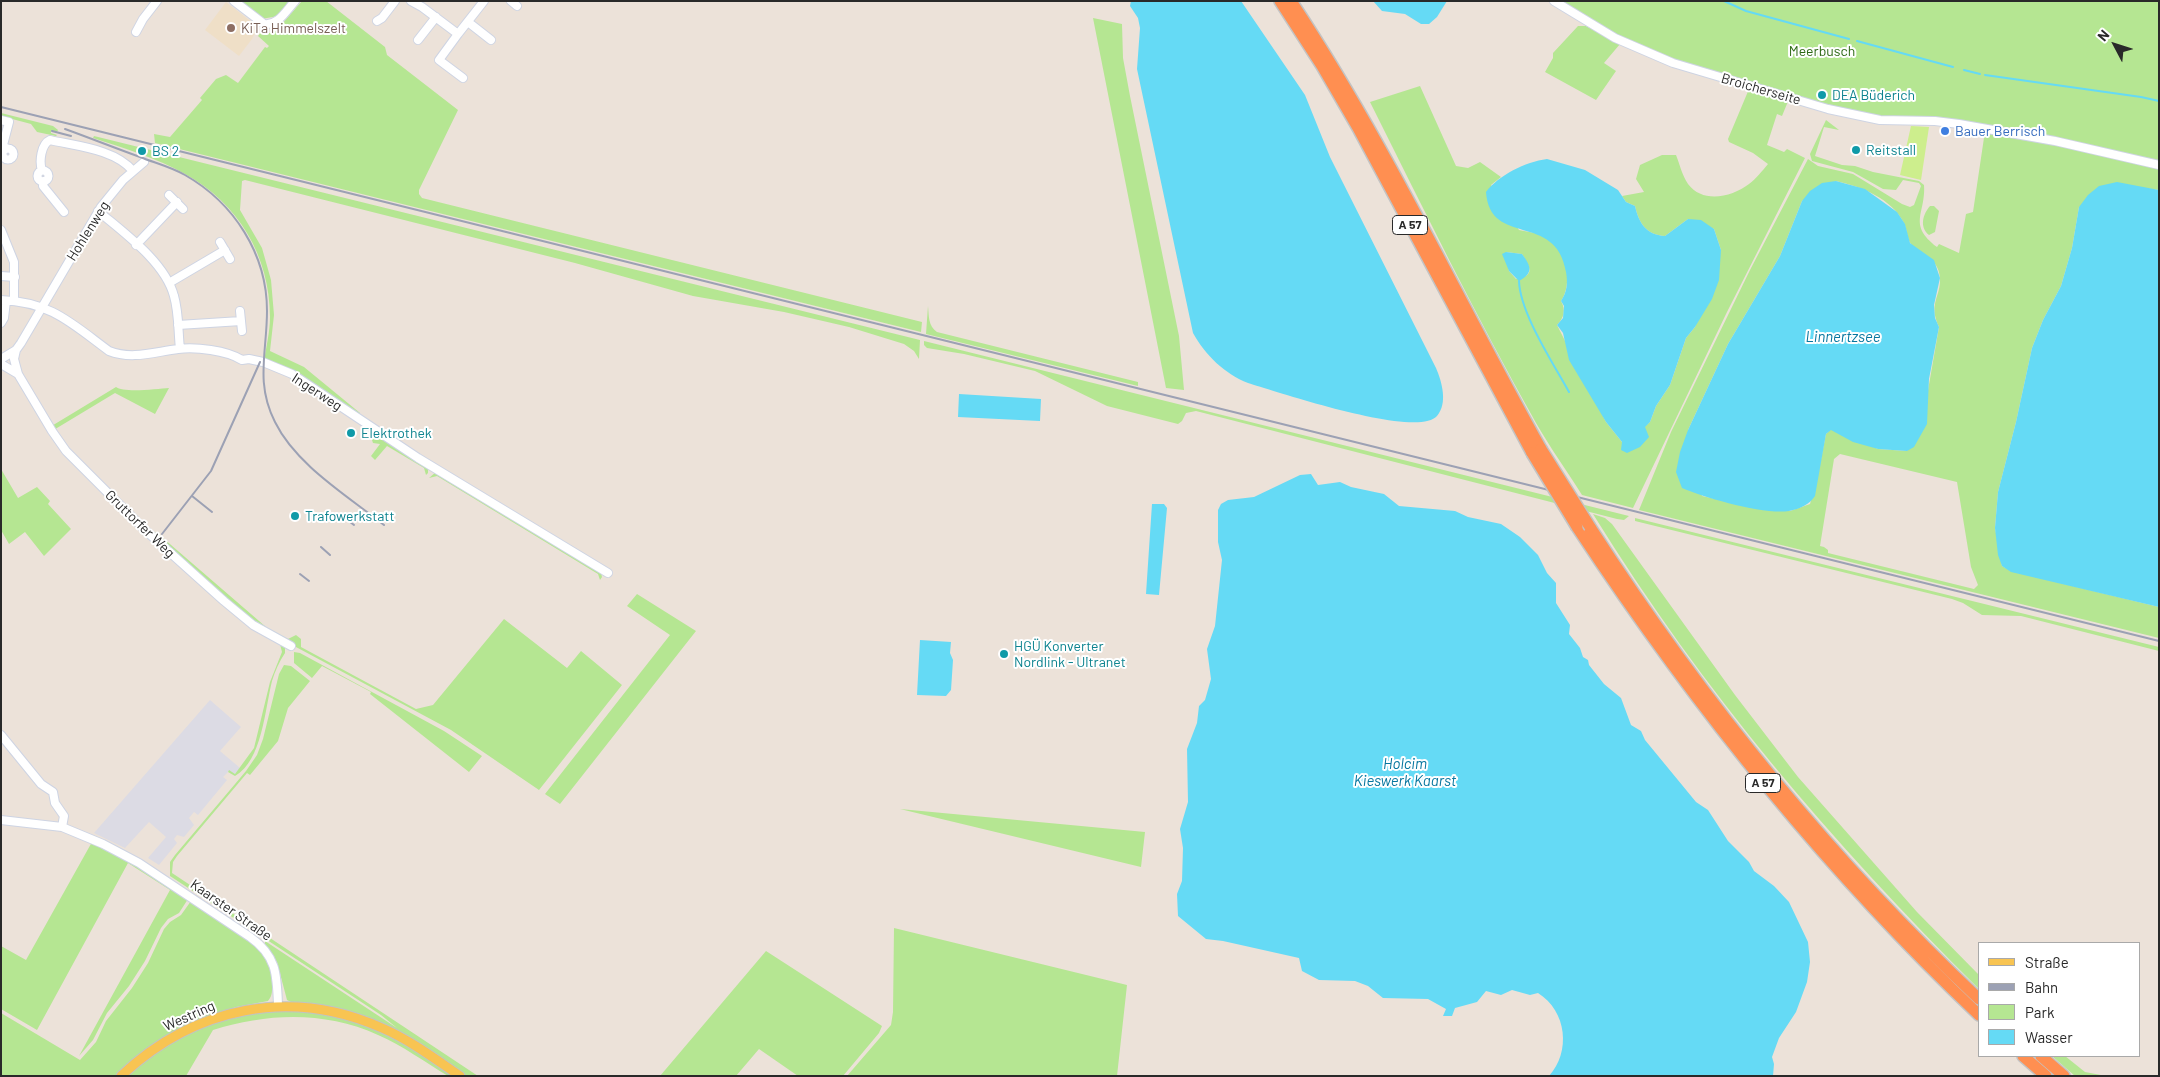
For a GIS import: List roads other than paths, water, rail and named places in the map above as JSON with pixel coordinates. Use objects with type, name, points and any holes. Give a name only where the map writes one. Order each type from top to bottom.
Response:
[{"type":"highway","name":"A 57","points":[[1280,1],[1322,66],[1358,128],[1537,451],[1676,653],[1780,788],[1893,914],[1978,998]]},
{"type":"highway","name":"A 57","points":[[1292,1],[1330,60],[1366,123],[1488,353],[1577,527],[1667,660],[1741,757],[1849,883],[1978,1014]]},
{"type":"highway","points":[[2024,1057],[2046,1076]]},
{"type":"highway","points":[[2042,1057],[2064,1076]]},
{"type":"main road","name":"Westring","points":[[121,1076],[158,1046],[196,1025],[234,1012],[278,1006]]},
{"type":"main road","points":[[278,1006],[322,1009],[369,1022],[404,1039],[460,1076]]},
{"type":"street","points":[[136,32],[143,19],[158,1]]},
{"type":"street","points":[[234,1],[268,25],[274,24],[295,1]]},
{"type":"street","points":[[377,21],[382,18],[395,1]]},
{"type":"street","points":[[463,78],[439,60],[484,1]]},
{"type":"street","name":"Broicherseite","points":[[1554,1],[1615,38],[1655,56],[1688,68],[1828,109],[1880,120],[1935,121],[1969,126],[2055,141],[2159,165]]},
{"type":"street","points":[[414,2],[458,34]]},
{"type":"street","points":[[418,40],[436,17]]},
{"type":"street","points":[[468,22],[491,40]]},
{"type":"street","points":[[1,120],[9,122],[3,145],[6,150]]},
{"type":"street","points":[[64,212],[43,186],[44,181],[48,179],[49,175],[46,171],[42,170],[40,164],[45,143],[50,140],[102,153],[126,162],[133,171]]},
{"type":"street","name":"Hohlenweg","points":[[16,350],[98,211],[123,180],[144,162]]},
{"type":"street","points":[[169,195],[183,208]]},
{"type":"street","points":[[136,245],[177,202]]},
{"type":"street","points":[[98,211],[161,270],[169,283],[176,305],[180,349]]},
{"type":"street","points":[[1,323],[15,277],[10,250],[2,231]]},
{"type":"street","points":[[220,242],[230,259]]},
{"type":"street","points":[[169,283],[225,250]]},
{"type":"street","points":[[1,276],[15,277]]},
{"type":"street","name":"Ingerweg","points":[[7,300],[42,307],[58,314],[109,351],[118,354],[137,356],[180,349],[234,355],[242,360],[249,359],[263,362],[292,374],[418,458],[608,573]]},
{"type":"street","points":[[240,311],[242,331]]},
{"type":"street","points":[[178,325],[241,321]]},
{"type":"street","points":[[1,359],[16,350]]},
{"type":"street","name":"Gruttorfer Weg","points":[[16,350],[14,359],[18,374],[62,447],[119,504],[240,615],[292,646]]},
{"type":"street","name":"Gruttorfer Weg","points":[[1,364],[18,374]]},
{"type":"street","points":[[1,734],[41,784],[54,792],[55,803],[64,816],[62,827]]},
{"type":"street","name":"Kaarster Straße","points":[[1,820],[62,827],[103,844],[132,859],[260,944],[269,955],[276,972],[278,1006]]},
{"type":"water","points":[[1131,1],[1241,1],[1305,95],[1330,157],[1436,368],[1443,392],[1442,405],[1437,416],[1424,422],[1403,422],[1346,412],[1248,383],[1216,363],[1203,349],[1193,333],[1137,69],[1140,28],[1138,18],[1130,6]]},
{"type":"water","points":[[1373,1],[1447,1],[1437,17],[1429,24],[1421,24],[1405,14],[1382,11]]},
{"type":"water","points":[[1547,159],[1585,170],[1618,190],[1626,202],[1635,206],[1644,227],[1658,235],[1665,236],[1688,219],[1701,220],[1714,229],[1721,250],[1719,280],[1712,299],[1686,338],[1670,385],[1656,406],[1650,422],[1645,427],[1649,437],[1640,447],[1627,453],[1621,450],[1622,442],[1606,422],[1569,360],[1563,333],[1557,325],[1563,318],[1564,306],[1561,301],[1567,284],[1566,272],[1560,253],[1550,242],[1499,220],[1490,209],[1486,192],[1491,186],[1521,166]]},
{"type":"water","name":"Linnertzsee","points":[[1836,181],[1865,189],[1897,212],[1905,224],[1910,243],[1934,260],[1940,278],[1934,305],[1935,318],[1939,327],[1929,379],[1927,424],[1914,447],[1907,451],[1878,449],[1853,442],[1831,430],[1826,434],[1815,496],[1807,504],[1793,510],[1778,512],[1751,508],[1720,501],[1682,488],[1676,472],[1680,452],[1688,430],[1728,344],[1780,256],[1802,201],[1810,191],[1822,183]]},
{"type":"water","points":[[2117,182],[2159,190],[2159,607],[2011,572],[2002,566],[1998,555],[1995,528],[1998,492],[2032,348],[2043,320],[2061,286],[2072,248],[2079,207],[2088,195],[2099,186]]},
{"type":"water","points":[[1506,252],[1522,254],[1529,266],[1530,269],[1527,275],[1519,281],[1509,271],[1502,254]]},
{"type":"water","points":[[959,394],[1041,399],[1040,421],[958,417]]},
{"type":"water","name":"Holcim Kieswerk Kaarst","points":[[1311,474],[1318,485],[1340,482],[1351,487],[1384,494],[1399,506],[1455,511],[1468,517],[1501,524],[1520,537],[1538,555],[1547,573],[1556,583],[1556,603],[1570,625],[1569,634],[1580,648],[1583,657],[1588,660],[1589,665],[1604,684],[1621,698],[1631,725],[1641,731],[1645,740],[1696,802],[1708,810],[1728,841],[1749,862],[1754,871],[1774,886],[1789,902],[1808,942],[1810,962],[1807,982],[1796,1012],[1779,1038],[1772,1057],[1774,1064],[1773,1076],[1549,1076],[1561,1055],[1563,1032],[1555,1010],[1538,993],[1530,995],[1512,990],[1501,995],[1486,991],[1477,1002],[1455,1008],[1452,1016],[1443,1016],[1446,1009],[1428,999],[1383,998],[1368,986],[1355,981],[1319,980],[1302,971],[1299,958],[1206,939],[1178,916],[1177,894],[1182,881],[1183,848],[1180,829],[1188,802],[1187,749],[1197,723],[1199,706],[1205,700],[1211,679],[1207,649],[1215,626],[1222,560],[1218,542],[1218,510],[1221,504],[1228,500],[1254,497],[1300,475]]},
{"type":"water","points":[[1152,504],[1164,504],[1167,508],[1159,595],[1146,594]]},
{"type":"water","points":[[920,640],[951,642],[950,653],[953,660],[951,690],[946,696],[917,695]]},
{"type":"waterway","points":[[1724,1],[1746,11],[1849,39]]},
{"type":"waterway","points":[[1857,41],[1953,67]]},
{"type":"waterway","points":[[1964,70],[1980,74]]},
{"type":"waterway","points":[[1985,75],[2159,101]]},
{"type":"waterway","points":[[1519,281],[1521,294],[1531,323],[1569,392]]},
{"type":"railway","points":[[1,107],[2159,641]]},
{"type":"railway","points":[[65,129],[180,172],[203,187],[232,215],[254,250],[261,270],[267,311],[264,367],[265,394],[275,422],[284,438],[309,466],[384,525]]},
{"type":"railway","points":[[52,131],[71,136]]},
{"type":"railway","points":[[162,534],[211,471],[260,362]]},
{"type":"railway","points":[[192,496],[212,512]]},
{"type":"railway","points":[[345,518],[354,525]]},
{"type":"railway","points":[[321,547],[330,555]]},
{"type":"railway","points":[[300,574],[309,581]]},
{"type":"place","name":"KiTa Himmelszelt","points":[[231,28]]},
{"type":"place","name":"DEA Büderich","points":[[1822,95]]},
{"type":"place","name":"Bauer Berrisch","points":[[1945,131]]},
{"type":"place","name":"Reitstall","points":[[1856,150]]},
{"type":"place","name":"BS 2","points":[[142,151]]},
{"type":"place","name":"Elektrothek","points":[[351,433]]},
{"type":"place","name":"Trafowerkstatt","points":[[295,516]]},
{"type":"place","name":"HGÜ Konverter Nordlink - Ultranet","points":[[1004,654]]},
{"type":"park label","name":"Meerbusch","points":[[1822,51]]}]
